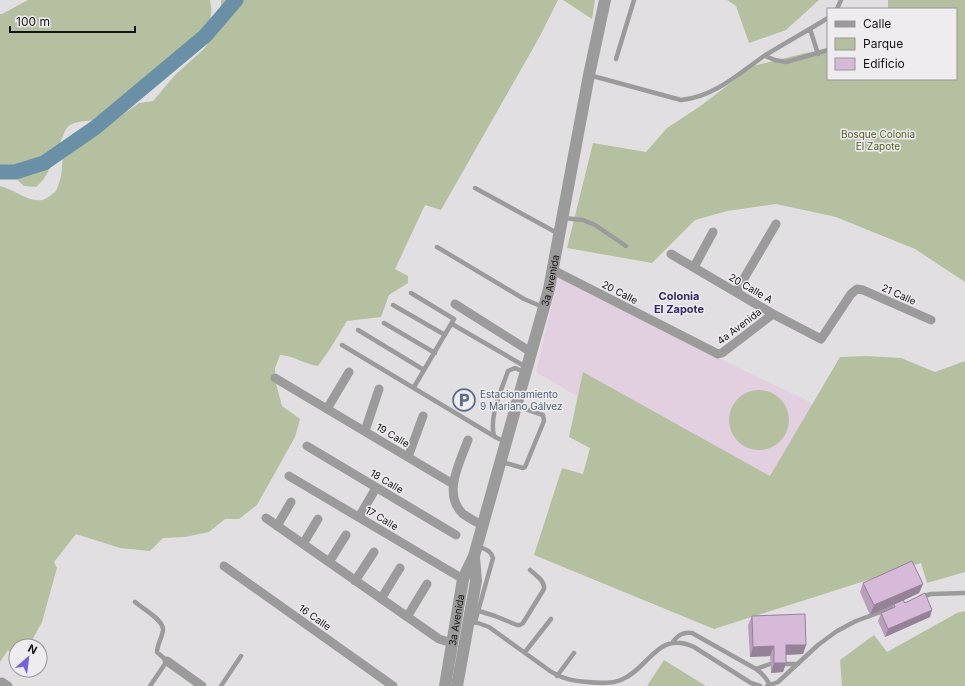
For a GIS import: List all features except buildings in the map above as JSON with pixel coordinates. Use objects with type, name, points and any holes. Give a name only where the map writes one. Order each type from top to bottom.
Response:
[{"type":"street","name":"3a Avenida","points":[[445,686],[463,579],[475,550],[544,308],[553,270],[589,75],[605,0]]},
{"type":"street","points":[[736,292],[776,224]]},
{"type":"street","points":[[694,267],[714,232]]},
{"type":"street","name":"20 Calle A","points":[[671,254],[773,314],[821,339]]},
{"type":"street","name":"20 Calle","points":[[553,270],[718,354]]},
{"type":"street","name":"21 Calle","points":[[821,339],[852,294],[857,290],[863,290],[931,320]]},
{"type":"street","points":[[455,304],[531,352]]},
{"type":"street","name":"4a Avenida","points":[[718,354],[722,353],[773,314]]},
{"type":"street","points":[[327,409],[349,372]]},
{"type":"street","name":"19 Calle","points":[[275,378],[453,484]]},
{"type":"street","points":[[365,431],[379,389]]},
{"type":"street","points":[[408,457],[423,416]]},
{"type":"street","points":[[468,440],[453,484],[453,496],[458,508],[468,517],[482,525]]},
{"type":"street","name":"18 Calle","points":[[307,446],[456,535]]},
{"type":"street","name":"17 Calle","points":[[289,476],[463,579]]},
{"type":"street","points":[[359,517],[376,488]]},
{"type":"street","points":[[277,526],[291,502]]},
{"type":"street","points":[[266,518],[439,639],[452,643]]},
{"type":"street","points":[[303,544],[318,519]]},
{"type":"street","points":[[329,562],[346,535]]},
{"type":"street","name":"3a Avenida","points":[[457,686],[471,622],[476,582],[475,550]]},
{"type":"street","points":[[355,581],[374,552]]},
{"type":"street","name":"16 Calle","points":[[224,566],[393,686]]},
{"type":"street","points":[[381,599],[400,568]]},
{"type":"street","points":[[407,617],[427,584]]},
{"type":"street","points":[[167,661],[202,686]]},
{"type":"lane","points":[[616,59],[634,0]]},
{"type":"lane","points":[[589,75],[681,100],[695,99],[734,79],[765,56],[827,19]]},
{"type":"lane","points":[[810,29],[818,54]]},
{"type":"lane","points":[[765,56],[786,62],[827,50]]},
{"type":"lane","points":[[475,188],[559,234]]},
{"type":"lane","points":[[562,218],[583,220],[626,246]]},
{"type":"lane","points":[[437,246],[524,299],[544,308]]},
{"type":"lane","points":[[411,293],[453,318],[452,324],[414,387]]},
{"type":"lane","points":[[393,304],[445,335]]},
{"type":"lane","points":[[384,323],[435,353]]},
{"type":"lane","points":[[452,324],[526,370]]},
{"type":"lane","points":[[358,330],[424,370]]},
{"type":"lane","points":[[342,345],[506,442]]},
{"type":"lane","points":[[494,436],[492,428],[495,412],[508,371],[515,368],[526,370]]},
{"type":"lane","points":[[500,462],[523,468],[525,467],[544,421],[543,415],[516,405]]},
{"type":"lane","points":[[475,550],[489,551],[493,558],[479,611],[471,622],[489,627],[557,676],[574,681],[605,683],[616,682],[631,675],[656,651],[665,645],[672,643],[683,643],[694,648],[751,683],[760,686]]},
{"type":"lane","points":[[479,611],[517,625],[523,623],[544,589],[542,582],[530,570]]},
{"type":"lane","points":[[914,599],[931,594],[965,593]]},
{"type":"lane","points":[[135,602],[163,624],[163,630],[157,648],[158,652],[167,661],[150,686]]},
{"type":"lane","points":[[672,643],[678,635],[684,632],[692,632],[756,669],[768,680],[769,686],[778,682],[823,641],[846,626],[902,604]]},
{"type":"lane","points":[[525,652],[551,619]]},
{"type":"lane","points":[[557,676],[574,653]]},
{"type":"lane","points":[[221,686],[241,656]]},
{"type":"lane","points":[[756,669],[770,664]]},
{"type":"lane","points":[[782,664],[798,664]]},
{"type":"shaded area","points":[[560,271],[718,358],[804,399],[886,444],[802,542],[708,474],[536,372]]},
{"type":"green space","points":[[28,0],[210,0],[211,9],[208,24],[201,35],[181,59],[158,81],[135,99],[103,118],[74,123],[66,129],[48,172],[36,187],[24,186],[14,177],[0,169],[0,14]]},
{"type":"green space","points":[[221,0],[558,0],[540,36],[441,210],[425,205],[395,269],[408,276],[408,283],[389,295],[381,317],[347,321],[318,366],[280,355],[275,368],[275,380],[282,406],[300,419],[295,437],[257,505],[239,519],[225,519],[209,532],[185,537],[163,538],[150,551],[120,548],[76,534],[54,562],[57,568],[42,622],[33,638],[8,638],[8,650],[0,662],[0,186],[31,199],[46,199],[56,191],[60,182],[65,147],[70,137],[75,132],[91,132],[108,125],[139,103],[153,101],[175,75],[205,48],[213,36],[221,16]]},
{"type":"green space","points":[[563,0],[595,0],[592,19]]},
{"type":"green space","points":[[727,0],[819,0],[786,30],[749,43],[736,6]]},
{"type":"green space","name":"Bosque Colonia El Zapote","points":[[888,0],[965,0],[965,282],[915,249],[836,217],[776,204],[727,211],[695,220],[652,263],[567,248],[593,143],[646,152],[667,128],[699,107],[753,66],[806,53],[827,50],[827,80],[957,80],[957,8],[888,8]]},
{"type":"green space","points":[[866,356],[901,358],[935,372],[965,361],[965,572],[927,583],[921,563],[714,629],[534,555],[562,468],[583,474],[590,448],[569,437],[583,372],[770,476],[840,357]]},
{"type":"green space","points":[[759,390],[775,395],[780,399],[784,404],[789,420],[784,436],[780,441],[775,445],[759,450],[743,445],[738,441],[734,436],[729,420],[734,404],[738,399],[743,395]]},
{"type":"green space","points":[[965,611],[965,686],[842,686],[840,660],[874,635],[887,652],[957,613]]},
{"type":"green space","points":[[664,660],[706,686],[647,686]]},
{"type":"waterway","points":[[0,172],[15,172],[44,163],[96,127],[205,36],[236,0]]},
{"type":"place","name":"Estacionamiento 9 Mariano Gálvez","points":[[464,400]]},
{"type":"district","name":"Colonia El Zapote","points":[[679,302]]}]
